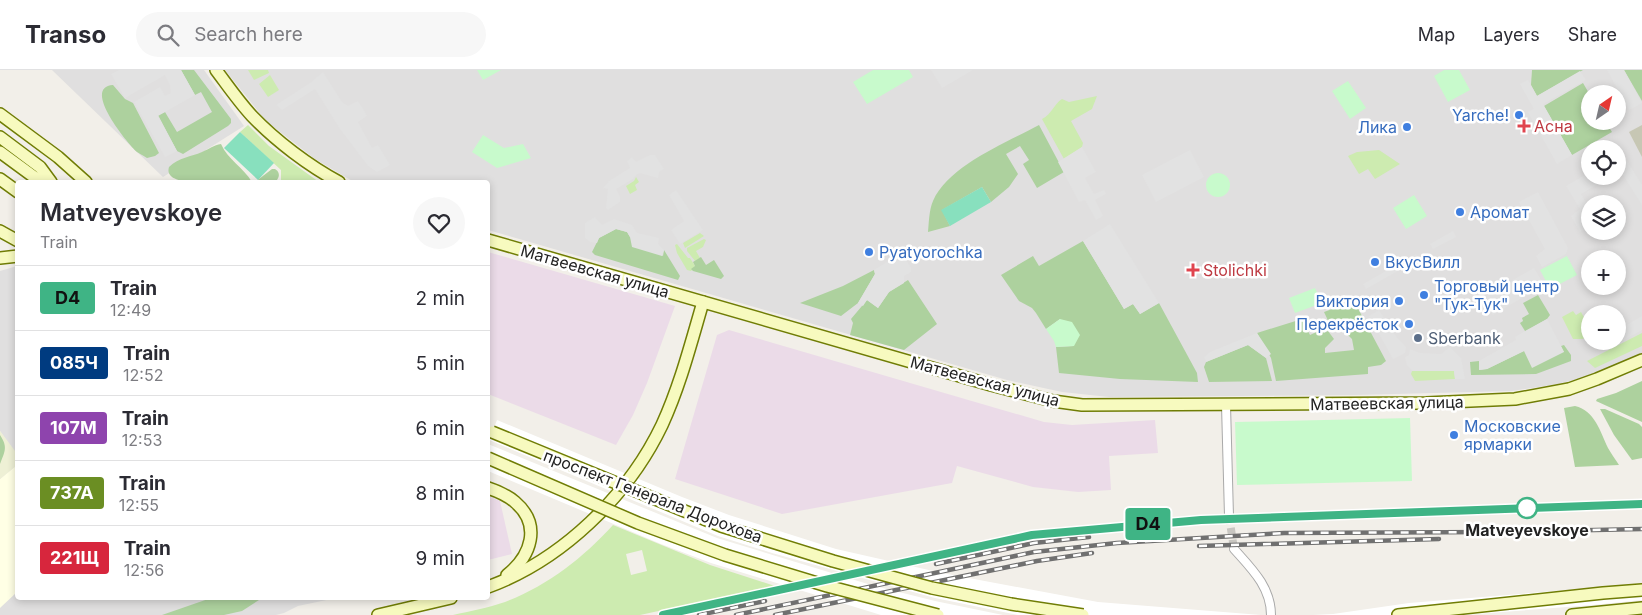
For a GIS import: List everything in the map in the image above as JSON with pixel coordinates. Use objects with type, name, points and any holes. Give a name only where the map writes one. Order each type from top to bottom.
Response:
[{"type":"street","points":[[216,70],[251,115],[267,131],[290,150],[337,180]]},
{"type":"street","points":[[0,114],[58,157],[84,180]]},
{"type":"street","points":[[0,137],[40,167],[50,180]]},
{"type":"street","points":[[0,152],[38,180]]},
{"type":"street","points":[[0,179],[15,190]]},
{"type":"street","points":[[0,231],[15,239]]},
{"type":"street","name":"Матвеевская улица","points":[[490,241],[991,385],[1053,401],[1099,405],[1226,405],[1426,403],[1515,399],[1569,389],[1642,360]]},
{"type":"street","points":[[0,258],[15,256]]},
{"type":"street","points":[[490,585],[508,579],[538,563],[572,538],[615,496],[653,442],[672,400],[703,302]]},
{"type":"street","points":[[1226,405],[1229,516]]},
{"type":"street","name":"проспект Генерала Дорохова","points":[[490,430],[649,497],[749,535],[918,585],[1011,604],[1083,615]]},
{"type":"street","name":"проспект Генерала Дорохова","points":[[490,459],[638,522],[725,555],[836,589],[938,615]]},
{"type":"street","points":[[490,489],[505,494],[515,501],[528,519],[530,530],[530,542],[518,566],[490,585]]},
{"type":"street","points":[[1234,549],[1265,587],[1271,607],[1271,615]]},
{"type":"street","points":[[1398,615],[1642,590]]},
{"type":"street","points":[[378,615],[442,600]]},
{"type":"street","points":[[1572,615],[1642,608]]},
{"type":"shaded area","points":[[52,70],[204,70],[244,126],[163,177]]},
{"type":"shaded area","points":[[119,70],[181,70],[195,95],[158,116],[177,151],[165,157],[134,102],[160,87],[165,96],[171,93],[170,85],[165,75],[125,98],[111,74]]},
{"type":"shaded area","points":[[225,70],[1642,70],[1642,354],[1605,372],[1558,384],[1512,391],[1356,395],[1109,397],[1062,392],[1007,380],[490,231],[490,180],[351,180],[315,159],[266,121]]},
{"type":"shaded area","points":[[931,70],[973,70],[942,88]]},
{"type":"shaded area","points":[[1607,70],[1624,70],[1642,103],[1629,110],[1626,105],[1626,85],[1615,85]]},
{"type":"shaded area","points":[[1580,71],[1586,80],[1543,104],[1572,155],[1557,164],[1528,112],[1534,109],[1520,84],[1528,80],[1537,96]]},
{"type":"shaded area","points":[[323,72],[342,102],[348,106],[358,101],[367,116],[358,122],[372,148],[378,145],[390,165],[377,172],[368,166],[340,129],[315,89],[282,110],[276,105],[310,83]]},
{"type":"shaded area","points":[[1642,125],[1642,157],[1629,132]]},
{"type":"shaded area","points":[[1082,147],[1096,172],[1085,178],[1094,194],[1104,190],[1106,194],[1095,200],[1103,216],[1096,220],[1085,200],[1079,202],[1058,162]]},
{"type":"shaded area","points":[[1190,150],[1204,177],[1156,202],[1142,175]]},
{"type":"shaded area","points":[[650,155],[655,155],[664,169],[659,172],[658,178],[640,173],[636,175],[633,179],[616,189],[620,202],[608,210],[606,208],[608,189],[603,188],[609,181],[630,168],[627,161],[632,157],[636,162]]},
{"type":"shaded area","points":[[1626,159],[1642,185],[1642,205],[1626,180]]},
{"type":"shaded area","points":[[1581,177],[1581,185],[1596,185],[1581,194],[1580,232],[1571,216],[1580,209],[1566,186]]},
{"type":"shaded area","points":[[676,190],[703,230],[680,244],[671,230],[684,221],[669,195]]},
{"type":"shaded area","points":[[1538,192],[1568,248],[1566,254],[1542,267],[1536,256],[1545,249],[1519,202]]},
{"type":"shaded area","points":[[595,217],[602,225],[614,219],[632,225],[637,233],[659,238],[658,244],[664,250],[662,256],[632,247],[627,232],[616,229],[599,238],[597,243],[590,242],[585,238],[585,223]]},
{"type":"shaded area","points":[[1110,224],[1159,303],[1140,314],[1133,304],[1124,309],[1083,241]]},
{"type":"shaded area","points":[[1453,231],[1456,237],[1433,249],[1430,244]]},
{"type":"shaded area","points":[[490,253],[675,306],[647,383],[633,415],[616,445],[490,395]]},
{"type":"shaded area","points":[[902,253],[911,268],[911,272],[904,276],[904,283],[889,292],[878,308],[867,300],[863,306],[858,303],[875,274],[874,270]]},
{"type":"shaded area","points":[[1416,254],[1419,259],[1366,289],[1363,284]]},
{"type":"shaded area","points":[[15,267],[15,452],[0,431],[0,271]]},
{"type":"shaded area","points":[[1534,268],[1544,285],[1493,315],[1483,297]]},
{"type":"shaded area","points":[[1379,310],[1395,335],[1406,347],[1405,353],[1393,359],[1369,316]]},
{"type":"shaded area","points":[[1642,316],[1642,330],[1626,339],[1626,325]]},
{"type":"shaded area","points":[[1547,319],[1564,352],[1532,368],[1524,351],[1487,369],[1479,370],[1479,361],[1516,340],[1515,337]]},
{"type":"shaded area","points":[[729,330],[1044,422],[1072,425],[1155,420],[1158,453],[1109,456],[1111,490],[1078,492],[1033,487],[957,466],[952,483],[782,514],[675,479],[717,335]]},
{"type":"shaded area","points":[[1257,333],[1271,354],[1266,358],[1248,345],[1206,362],[1204,357],[1210,352]]},
{"type":"shaded area","points":[[1450,347],[1461,358],[1465,379],[1455,379],[1454,371],[1412,371],[1407,365],[1405,357],[1409,355],[1410,349],[1420,353],[1441,354]]},
{"type":"shaded area","points":[[0,431],[15,451],[15,467],[0,479]]},
{"type":"shaded area","points":[[15,467],[15,600],[326,600],[298,606],[276,615],[0,615],[0,479]]},
{"type":"shaded area","points":[[15,467],[15,594],[0,608],[0,479]]},
{"type":"shaded area","points":[[490,497],[500,501],[512,554],[490,560]]},
{"type":"green space","points":[[181,70],[194,70],[231,119],[231,123],[228,126],[183,154],[177,151],[158,115],[165,112],[177,132],[212,112],[201,92],[195,95]]},
{"type":"green space","points":[[248,70],[268,70],[269,73],[254,80]]},
{"type":"green space","points":[[477,70],[501,70],[483,80]]},
{"type":"green space","points":[[873,70],[909,70],[913,77],[867,104],[853,82]]},
{"type":"green space","points":[[1444,70],[1459,70],[1470,90],[1448,102],[1434,76]]},
{"type":"green space","points":[[1532,70],[1583,70],[1537,96],[1531,85]]},
{"type":"green space","points":[[1624,70],[1642,70],[1642,101]]},
{"type":"green space","points":[[270,75],[279,90],[268,97],[259,84]]},
{"type":"green space","points":[[1348,81],[1366,108],[1350,119],[1332,91]]},
{"type":"green space","points":[[1583,83],[1584,85],[1581,85],[1581,130],[1611,130],[1612,132],[1598,140],[1581,140],[1581,150],[1572,155],[1544,106]]},
{"type":"green space","points":[[113,85],[125,99],[133,103],[159,153],[155,156],[147,158],[137,152],[117,128],[104,105],[102,95],[104,88]]},
{"type":"green space","points":[[1097,96],[1092,109],[1071,121],[1083,143],[1082,147],[1064,159],[1042,119],[1062,99],[1069,102]]},
{"type":"green space","points":[[248,125],[269,146],[316,180],[281,180],[281,170],[240,132]]},
{"type":"green space","points":[[1039,125],[1064,172],[1037,188],[1023,164],[1029,160],[1020,146],[1006,154],[1018,174],[1009,187],[991,202],[982,187],[942,210],[950,226],[928,232],[933,201],[952,176],[995,147]]},
{"type":"green space","points":[[240,132],[274,163],[258,180],[224,148]]},
{"type":"green space","points":[[483,135],[504,148],[523,144],[531,158],[497,168],[472,152]]},
{"type":"green space","points":[[221,144],[228,155],[251,180],[179,180],[170,175],[169,167],[177,161]]},
{"type":"green space","points":[[1379,150],[1400,164],[1375,179],[1368,169],[1359,174],[1348,156],[1357,152]]},
{"type":"green space","points":[[272,169],[277,170],[279,173],[277,180],[258,180]]},
{"type":"green space","points":[[1218,173],[1226,177],[1230,185],[1226,193],[1218,197],[1210,193],[1206,185],[1210,177]]},
{"type":"green space","points":[[636,177],[639,182],[635,185],[637,190],[630,194],[626,186],[634,181]]},
{"type":"green space","points":[[982,187],[991,202],[950,226],[941,210]]},
{"type":"green space","points":[[1414,195],[1427,216],[1406,229],[1393,208]]},
{"type":"green space","points":[[616,229],[627,232],[630,237],[663,256],[664,250],[680,276],[678,280],[595,255],[592,252],[599,238]]},
{"type":"green space","points":[[700,233],[704,236],[685,248],[683,243]]},
{"type":"green space","points":[[704,239],[706,240],[703,247],[696,251],[700,258],[695,261],[687,251],[687,248]]},
{"type":"green space","points":[[1083,241],[1124,309],[1133,304],[1140,314],[1159,303],[1197,373],[1198,382],[1120,379],[1059,373],[1056,347],[1074,346],[1060,319],[1046,329],[1032,308],[1019,301],[1001,275],[1033,256],[1039,266]]},
{"type":"green space","points":[[677,244],[695,266],[691,271],[687,270],[677,253],[675,245]]},
{"type":"green space","points":[[1567,256],[1577,275],[1550,289],[1540,270]]},
{"type":"green space","points":[[701,257],[706,265],[714,260],[724,276],[721,279],[693,271],[691,269],[695,266],[693,262]]},
{"type":"green space","points":[[874,270],[875,274],[858,303],[841,316],[800,303],[843,286]]},
{"type":"green space","points":[[908,280],[937,324],[904,350],[850,335],[853,323],[851,319],[867,300],[878,308],[889,292]]},
{"type":"green space","points":[[1315,288],[1322,303],[1295,313],[1289,298]]},
{"type":"green space","points":[[1538,295],[1550,315],[1547,319],[1525,331],[1520,323],[1523,321],[1522,318],[1529,314],[1523,303]]},
{"type":"green space","points":[[1354,301],[1386,361],[1381,365],[1368,367],[1368,374],[1276,381],[1271,358],[1257,333],[1302,319],[1310,335],[1323,329],[1324,333],[1328,331],[1334,339],[1325,348],[1325,353],[1354,350],[1352,339],[1342,329],[1332,329],[1324,312]]},
{"type":"green space","points":[[1573,311],[1576,315],[1581,312],[1581,339],[1573,339],[1562,317]]},
{"type":"green space","points":[[1060,319],[1072,322],[1080,335],[1074,346],[1056,347],[1046,329]]},
{"type":"green space","points":[[1642,333],[1642,346],[1595,368],[1587,361],[1609,350],[1626,350],[1626,341]]},
{"type":"green space","points":[[1248,345],[1266,358],[1272,381],[1209,382],[1204,367],[1206,362]]},
{"type":"green space","points":[[1564,345],[1571,355],[1571,361],[1536,374],[1471,375],[1470,362],[1479,361],[1479,370],[1487,369],[1524,351],[1564,352],[1561,346]]},
{"type":"green space","points":[[1412,371],[1454,371],[1455,379],[1415,381],[1411,374]]},
{"type":"green space","points":[[1642,381],[1642,422],[1596,401],[1597,399]]},
{"type":"green space","points":[[1575,406],[1587,412],[1596,422],[1608,448],[1619,465],[1575,467],[1564,408]]},
{"type":"green space","points":[[1600,409],[1605,409],[1642,427],[1642,458],[1632,460],[1614,435]]},
{"type":"green space","points":[[1410,418],[1412,481],[1237,485],[1235,422]]},
{"type":"green space","points":[[0,435],[5,449],[0,464]]},
{"type":"green space","points":[[613,525],[710,565],[775,586],[640,615],[453,615],[499,604],[535,588],[577,560]],"holes":[[[642,550],[647,571],[631,575],[626,554]]]},
{"type":"green space","points":[[205,600],[259,600],[242,611],[224,615],[162,615]]},
{"type":"pier","points":[[497,420],[729,515],[836,549],[942,573],[1098,602],[1261,615],[1018,615],[935,598],[772,553],[718,536],[490,440]]},
{"type":"pier","points":[[490,445],[717,538],[871,585],[1003,615],[881,615],[711,563],[661,544],[490,472]]},
{"type":"pier","points":[[1642,584],[1642,600],[1593,605],[1464,615],[1313,615],[1409,603]]},
{"type":"tunnel","points":[[1229,516],[1234,549]]},
{"type":"railway","points":[[1544,507],[1642,504]]},
{"type":"railway","points":[[663,615],[1032,535],[1201,520],[1535,508]]},
{"type":"railway","points":[[736,615],[1034,552],[1117,543],[1284,533],[1642,529]]},
{"type":"railway","points":[[936,564],[1034,543],[1089,537]]},
{"type":"railway","points":[[1199,546],[1439,539]]},
{"type":"railway","points":[[775,615],[1037,561],[1092,553]]},
{"type":"railway","points":[[699,615],[765,601]]},
{"type":"train","name":"D4","points":[[663,615],[1032,535],[1201,520],[1642,504]]},
{"type":"place","name":"Yarche!","points":[[1519,115]]},
{"type":"place","name":"Асна","points":[[1524,126]]},
{"type":"place","name":"Лика","points":[[1407,127]]},
{"type":"place","name":"Аромат","points":[[1460,212]]},
{"type":"place","name":"Pyatyorochka","points":[[869,252]]},
{"type":"place","name":"ВкусВилл","points":[[1375,262]]},
{"type":"place","name":"Stolichki","points":[[1193,270]]},
{"type":"place","name":"Торговый центр \"Тук-Тук\"","points":[[1424,295]]},
{"type":"place","name":"Виктория","points":[[1399,301]]},
{"type":"place","name":"Перекрёсток","points":[[1409,324]]},
{"type":"place","name":"Sberbank","points":[[1418,338]]},
{"type":"place","name":"Московские ярмарки","points":[[1454,435]]},
{"type":"place","name":"Matveyevskoye","points":[[1527,508]]}]
